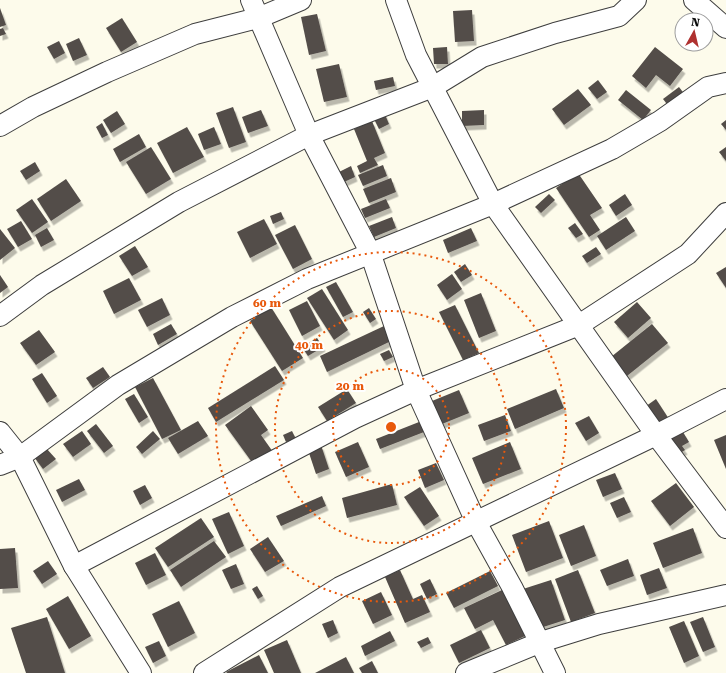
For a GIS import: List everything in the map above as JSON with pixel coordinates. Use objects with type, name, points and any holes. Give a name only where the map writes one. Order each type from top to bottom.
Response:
[{"type":"street","points":[[0,126],[32,107],[107,72],[254,9],[301,0]]},
{"type":"street","points":[[396,0],[416,55],[493,204],[656,435],[726,528]]},
{"type":"street","points":[[0,316],[42,285],[179,202],[309,135],[433,87],[482,58],[555,33],[619,16],[636,0]]},
{"type":"street","points":[[694,0],[726,28]]},
{"type":"street","points":[[254,9],[309,135],[370,252],[416,390],[476,522],[555,673]]},
{"type":"street","points":[[0,465],[20,457],[118,385],[232,317],[307,279],[370,252],[493,204],[612,149],[660,121],[708,87],[726,82]]},
{"type":"street","points":[[74,566],[355,418],[416,390],[579,325],[688,254],[726,213]]},
{"type":"street","points":[[204,673],[340,587],[656,435],[726,399]]},
{"type":"street","points":[[0,432],[20,457],[74,566],[141,673]]},
{"type":"street","points":[[466,673],[540,642],[599,624],[726,595]]},
{"type":"building","points":[[0,8],[6,25],[0,27]]},
{"type":"building","points":[[472,10],[474,41],[455,42],[453,11]]},
{"type":"building","points":[[317,14],[326,51],[309,55],[301,17]]},
{"type":"building","points":[[122,18],[137,42],[121,52],[106,28]]},
{"type":"building","points":[[3,28],[6,34],[0,36],[0,29]]},
{"type":"building","points":[[79,38],[87,55],[73,61],[66,44]]},
{"type":"building","points":[[59,41],[65,53],[54,59],[47,47]]},
{"type":"building","points":[[447,47],[448,64],[434,64],[433,48]]},
{"type":"building","points":[[655,47],[683,69],[670,86],[656,75],[646,88],[632,76]]},
{"type":"building","points":[[339,64],[347,97],[324,102],[316,69]]},
{"type":"building","points":[[393,77],[395,86],[376,90],[374,81]]},
{"type":"building","points":[[598,80],[607,92],[597,99],[588,88]]},
{"type":"building","points":[[679,87],[686,96],[670,108],[663,99]]},
{"type":"building","points":[[578,89],[591,105],[564,125],[552,109]]},
{"type":"building","points":[[626,90],[651,110],[643,120],[618,100]]},
{"type":"building","points":[[233,107],[246,142],[229,148],[216,113]]},
{"type":"building","points":[[261,110],[268,126],[248,133],[242,117]]},
{"type":"building","points":[[383,110],[389,124],[379,129],[372,115]]},
{"type":"building","points":[[484,110],[484,125],[462,126],[462,111]]},
{"type":"building","points":[[117,111],[125,124],[111,133],[103,120]]},
{"type":"building","points":[[726,120],[726,130],[721,124]]},
{"type":"building","points":[[372,121],[385,153],[374,158],[378,165],[360,173],[357,166],[367,161],[354,129]]},
{"type":"building","points":[[102,123],[108,135],[102,138],[96,127]]},
{"type":"building","points":[[187,127],[204,157],[173,173],[157,143]]},
{"type":"building","points":[[214,127],[221,144],[204,150],[198,134]]},
{"type":"building","points":[[139,134],[146,147],[120,162],[113,149]]},
{"type":"building","points":[[151,147],[171,179],[146,194],[126,162]]},
{"type":"building","points":[[726,147],[726,161],[719,152]]},
{"type":"building","points":[[35,162],[40,171],[26,180],[20,171]]},
{"type":"building","points":[[383,165],[387,176],[363,186],[358,175]]},
{"type":"building","points":[[351,166],[355,177],[344,182],[339,172]]},
{"type":"building","points":[[578,173],[602,208],[590,215],[600,230],[589,237],[556,188]]},
{"type":"building","points":[[391,178],[396,192],[369,203],[363,189]]},
{"type":"building","points":[[66,179],[81,201],[51,221],[37,199]]},
{"type":"building","points":[[549,194],[555,200],[541,213],[535,207]]},
{"type":"building","points":[[625,194],[632,205],[616,216],[609,205]]},
{"type":"building","points":[[32,199],[48,222],[32,233],[16,210]]},
{"type":"building","points":[[386,199],[390,208],[365,218],[361,209]]},
{"type":"building","points":[[281,212],[284,219],[273,224],[270,216]]},
{"type":"building","points":[[392,217],[396,228],[374,237],[369,226]]},
{"type":"building","points":[[626,217],[635,231],[606,250],[597,236]]},
{"type":"building","points":[[264,219],[277,244],[250,258],[237,232]]},
{"type":"building","points":[[21,221],[32,239],[18,247],[7,229]]},
{"type":"building","points":[[575,223],[583,234],[576,238],[568,228]]},
{"type":"building","points":[[295,225],[312,259],[293,269],[275,235]]},
{"type":"building","points":[[47,228],[54,240],[41,247],[35,235]]},
{"type":"building","points":[[471,228],[477,241],[448,253],[443,240]]},
{"type":"building","points":[[0,229],[15,248],[0,260]]},
{"type":"building","points":[[135,246],[148,267],[132,276],[119,256]]},
{"type":"building","points":[[596,247],[601,254],[587,263],[582,256]]},
{"type":"building","points":[[465,264],[472,275],[461,282],[454,272]]},
{"type":"building","points":[[726,267],[726,288],[716,273]]},
{"type":"building","points":[[452,274],[462,289],[447,300],[437,285]]},
{"type":"building","points":[[0,275],[8,287],[0,293]]},
{"type":"building","points":[[129,278],[141,300],[114,314],[103,291]]},
{"type":"building","points":[[336,282],[353,312],[343,317],[326,287]]},
{"type":"building","points":[[322,289],[348,330],[334,340],[307,298]]},
{"type":"building","points":[[481,293],[496,331],[479,338],[464,300]]},
{"type":"building","points":[[162,298],[170,315],[147,327],[138,310]]},
{"type":"building","points":[[307,301],[320,326],[302,336],[289,310]]},
{"type":"building","points":[[637,302],[651,318],[628,338],[614,322]]},
{"type":"building","points":[[455,305],[479,353],[463,360],[439,312]]},
{"type":"building","points":[[271,307],[303,358],[282,371],[250,321]]},
{"type":"building","points":[[369,308],[376,319],[370,323],[363,312]]},
{"type":"building","points":[[171,324],[177,334],[158,345],[153,334]]},
{"type":"building","points":[[652,324],[668,343],[622,380],[606,361]]},
{"type":"building","points":[[384,326],[391,341],[327,372],[320,356]]},
{"type":"building","points":[[39,330],[55,352],[36,365],[20,343]]},
{"type":"building","points":[[317,338],[323,347],[308,356],[302,347]]},
{"type":"building","points":[[389,350],[393,357],[384,361],[380,354]]},
{"type":"building","points":[[275,366],[284,380],[216,422],[208,408]]},
{"type":"building","points":[[103,367],[110,377],[93,388],[86,378]]},
{"type":"building","points":[[42,373],[57,396],[47,403],[32,379]]},
{"type":"building","points":[[153,378],[181,430],[162,439],[135,387]]},
{"type":"building","points":[[347,389],[356,403],[327,421],[318,407]]},
{"type":"building","points":[[556,389],[564,408],[515,429],[507,409]]},
{"type":"building","points":[[459,390],[469,413],[442,424],[432,401]]},
{"type":"building","points":[[134,394],[148,417],[139,423],[125,399]]},
{"type":"building","points":[[656,399],[669,419],[655,428],[642,409]]},
{"type":"building","points":[[251,406],[268,430],[261,435],[273,452],[254,465],[225,425]]},
{"type":"building","points":[[505,415],[511,431],[484,441],[478,425]]},
{"type":"building","points":[[589,416],[599,433],[586,441],[575,423]]},
{"type":"building","points":[[198,421],[208,436],[178,454],[168,438]]},
{"type":"building","points":[[419,422],[424,432],[380,449],[376,439]]},
{"type":"building","points":[[96,424],[113,446],[104,453],[87,431]]},
{"type":"building","points":[[82,431],[91,444],[73,457],[63,444]]},
{"type":"building","points":[[153,431],[160,439],[142,454],[136,447]]},
{"type":"building","points":[[292,431],[296,439],[286,442],[283,435]]},
{"type":"building","points":[[683,432],[689,442],[682,446],[685,450],[677,455],[668,440]]},
{"type":"building","points":[[726,435],[726,469],[714,440]]},
{"type":"building","points":[[358,442],[369,467],[346,477],[335,452]]},
{"type":"building","points":[[510,442],[521,469],[483,484],[472,458]]},
{"type":"building","points":[[321,445],[329,469],[316,474],[308,450]]},
{"type":"building","points":[[46,448],[56,459],[43,469],[34,457]]},
{"type":"building","points":[[436,463],[444,480],[425,488],[418,470]]},
{"type":"building","points":[[615,473],[622,489],[603,497],[596,480]]},
{"type":"building","points":[[79,479],[85,490],[62,502],[56,490]]},
{"type":"building","points":[[676,483],[694,507],[670,526],[651,501]]},
{"type":"building","points":[[392,484],[397,505],[347,518],[342,498]]},
{"type":"building","points":[[145,485],[152,498],[140,505],[133,491]]},
{"type":"building","points":[[420,487],[439,516],[424,526],[404,497]]},
{"type":"building","points":[[322,496],[326,506],[281,526],[276,516]]},
{"type":"building","points":[[624,497],[631,512],[617,518],[610,503]]},
{"type":"building","points":[[229,512],[244,546],[228,554],[212,519]]},
{"type":"building","points":[[201,518],[214,537],[168,567],[155,548]]},
{"type":"building","points":[[549,521],[563,558],[526,572],[512,535]]},
{"type":"building","points":[[584,525],[596,556],[571,566],[559,535]]},
{"type":"building","points":[[693,528],[702,553],[663,568],[653,543]]},
{"type":"building","points":[[268,537],[284,561],[265,572],[250,549]]},
{"type":"building","points":[[214,541],[226,557],[181,587],[170,570]]},
{"type":"building","points":[[15,548],[18,588],[0,589],[0,549]]},
{"type":"building","points":[[155,553],[166,575],[146,585],[135,563]]},
{"type":"building","points":[[628,559],[634,576],[607,586],[600,570]]},
{"type":"building","points":[[48,561],[57,574],[42,584],[33,571]]},
{"type":"building","points":[[236,564],[244,584],[231,589],[222,570]]},
{"type":"building","points":[[659,568],[667,588],[647,595],[640,575]]},
{"type":"building","points":[[400,570],[413,599],[422,595],[430,612],[405,623],[385,577]]},
{"type":"building","points":[[578,570],[595,613],[571,622],[555,579]]},
{"type":"building","points":[[490,571],[498,586],[454,608],[446,593]]},
{"type":"building","points":[[430,579],[437,594],[427,599],[420,584]]},
{"type":"building","points":[[551,580],[565,620],[537,629],[523,589]]},
{"type":"building","points":[[257,586],[263,596],[258,599],[252,589]]},
{"type":"building","points":[[502,590],[525,636],[506,645],[493,620],[475,629],[464,608]]},
{"type":"building","points":[[381,592],[392,615],[373,624],[362,601]]},
{"type":"building","points":[[68,596],[91,636],[69,649],[46,609]]},
{"type":"building","points":[[179,601],[195,633],[168,647],[152,614]]},
{"type":"building","points":[[47,617],[65,673],[26,673],[11,628]]},
{"type":"building","points":[[703,617],[715,647],[703,652],[690,622]]},
{"type":"building","points":[[333,620],[338,633],[328,638],[322,624]]},
{"type":"building","points":[[684,621],[699,656],[684,663],[669,627]]},
{"type":"building","points":[[481,630],[490,648],[459,663],[450,645]]},
{"type":"building","points":[[390,631],[395,641],[365,656],[361,646]]},
{"type":"building","points":[[428,637],[431,643],[421,648],[417,642]]},
{"type":"building","points":[[287,640],[301,673],[274,673],[264,650]]},
{"type":"building","points":[[159,641],[166,656],[153,663],[145,647]]},
{"type":"building","points":[[259,655],[268,673],[226,672]]},
{"type":"building","points":[[346,657],[354,673],[315,673]]},
{"type":"building","points":[[372,661],[378,673],[362,673],[359,668]]}]
